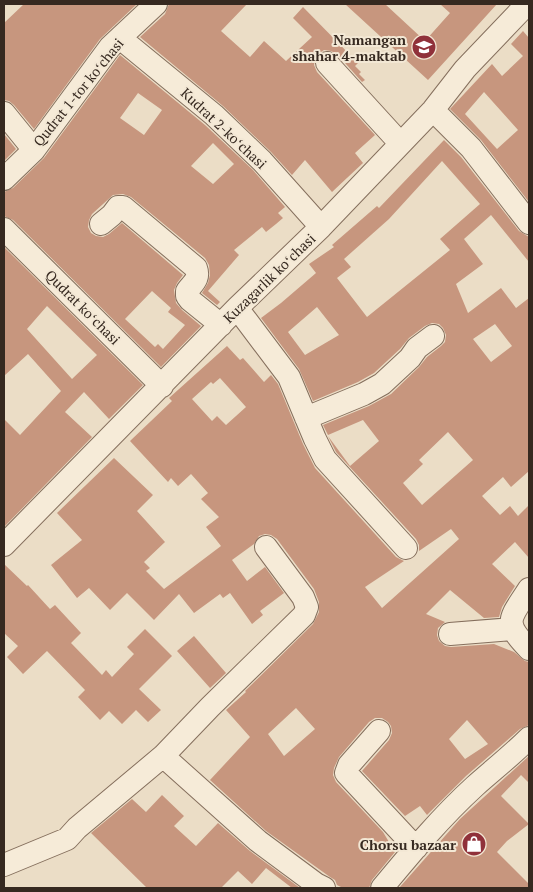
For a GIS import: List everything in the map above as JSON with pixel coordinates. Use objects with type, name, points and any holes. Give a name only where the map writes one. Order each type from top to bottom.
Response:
[{"type":"street","name":"Qudrat 1-tor koʻchasi","points":[[4,113],[34,150],[110,47],[156,4]]},
{"type":"street","name":"Kuzagarlik koʻchasi","points":[[4,545],[237,308],[321,227],[433,110],[465,69],[527,4]]},
{"type":"street","name":"Kudrat 2-koʻchasi","points":[[120,38],[214,115],[262,161],[321,227]]},
{"type":"street","points":[[327,64],[400,143]]},
{"type":"street","points":[[433,110],[471,148],[529,223]]},
{"type":"street","points":[[4,179],[34,150]]},
{"type":"street","points":[[101,224],[118,207],[123,207],[196,268],[197,279],[187,291],[187,296],[221,325]]},
{"type":"street","name":"Qudrat koʻchasi","points":[[4,229],[162,386]]},
{"type":"street","points":[[237,308],[289,376],[324,459],[406,548]]},
{"type":"street","points":[[306,418],[364,394],[382,384],[401,368],[417,348],[434,336]]},
{"type":"street","points":[[4,865],[67,839],[77,828],[163,756],[304,615],[307,607],[303,597],[266,547]]},
{"type":"street","points":[[529,589],[513,614],[511,623],[515,634],[529,648]]},
{"type":"street","points":[[450,634],[512,628]]},
{"type":"street","points":[[379,730],[349,765],[346,773],[416,848]]},
{"type":"street","points":[[382,888],[416,848],[475,787],[504,763],[529,738]]},
{"type":"street","points":[[163,756],[258,841],[324,888]]},
{"type":"building","points":[[24,4],[137,4],[100,39],[34,129],[14,105],[4,100],[4,23]]},
{"type":"building","points":[[169,4],[247,4],[221,31],[250,57],[264,41],[286,61],[312,37],[293,18],[303,7],[358,63],[355,66],[365,80],[362,82],[337,54],[331,51],[324,50],[315,59],[314,65],[317,72],[375,135],[355,153],[363,163],[332,192],[305,160],[292,175],[223,106],[140,37],[165,14]]},
{"type":"building","name":"Namangan shahar 4-maktab","points":[[345,4],[385,4],[425,41],[450,13],[440,4],[497,4],[428,80]]},
{"type":"building","points":[[523,31],[529,38],[529,202],[481,140],[450,109],[492,64],[502,76],[523,56],[511,44]],"holes":[[[484,92],[518,130],[497,149],[465,114]]]},
{"type":"building","points":[[120,55],[205,125],[253,170],[285,207],[278,213],[283,218],[266,232],[262,227],[234,250],[239,255],[208,291],[220,302],[217,305],[202,293],[210,275],[209,265],[205,258],[131,197],[123,194],[113,195],[92,214],[88,227],[91,233],[103,237],[122,223],[183,275],[174,290],[176,303],[201,326],[161,367],[13,220],[4,216],[4,192],[13,188],[44,158]],"holes":[[[138,93],[162,110],[144,135],[120,118]],[[213,143],[234,164],[213,184],[191,166]],[[152,291],[171,308],[168,312],[185,325],[163,349],[158,344],[155,347],[125,319]]]},
{"type":"building","points":[[4,134],[16,149],[4,161]]},
{"type":"building","points":[[444,140],[461,157],[519,231],[529,237],[529,262],[491,215],[464,239],[483,264],[456,284],[468,313],[501,288],[516,308],[529,298],[529,471],[511,487],[503,477],[482,496],[500,515],[510,506],[518,516],[529,505],[529,558],[515,542],[492,564],[515,586],[502,607],[499,617],[484,618],[450,590],[426,614],[445,622],[438,628],[437,635],[439,641],[445,646],[494,644],[514,652],[529,662],[529,725],[520,729],[466,776],[427,815],[420,806],[405,816],[362,771],[389,740],[392,733],[391,726],[382,718],[375,718],[369,722],[339,757],[333,775],[336,782],[383,832],[395,852],[372,880],[369,888],[343,888],[337,885],[335,880],[266,831],[210,780],[250,737],[226,710],[313,624],[319,612],[319,602],[314,589],[277,539],[265,534],[259,536],[254,544],[232,560],[247,581],[265,567],[284,593],[260,611],[263,615],[252,624],[230,593],[223,598],[220,594],[194,613],[179,594],[154,620],[127,593],[110,610],[89,588],[77,598],[51,565],[82,540],[57,513],[114,458],[153,495],[137,511],[165,542],[144,562],[150,568],[146,571],[164,589],[221,546],[206,527],[219,517],[201,499],[208,493],[191,474],[178,486],[171,478],[168,482],[130,441],[172,401],[169,398],[227,346],[240,360],[243,358],[264,382],[271,375],[278,384],[315,468],[396,557],[404,561],[365,587],[382,608],[459,539],[451,529],[419,551],[416,539],[336,452],[328,436],[350,466],[379,441],[363,420],[328,435],[323,425],[369,406],[391,394],[427,357],[445,342],[446,335],[443,328],[439,324],[432,323],[425,326],[409,338],[374,373],[358,382],[313,401],[299,369],[261,318],[316,273],[309,264],[334,247],[332,245],[377,206],[379,208]],"holes":[[[442,161],[480,204],[440,239],[450,250],[367,317],[337,278],[351,267],[344,259],[389,219]],[[317,307],[339,335],[305,355],[288,332]],[[495,324],[512,346],[491,362],[473,339]],[[220,378],[246,407],[226,425],[217,416],[212,421],[192,399],[211,382],[213,384]],[[448,432],[473,460],[422,505],[403,483],[423,464],[419,460]],[[296,708],[315,729],[284,756],[268,734]],[[467,720],[488,744],[465,759],[449,739]]]},
{"type":"building","points":[[4,247],[143,385],[109,419],[84,392],[65,412],[92,437],[4,527],[4,419],[20,435],[61,391],[28,354],[4,376]],"holes":[[[47,306],[97,355],[72,379],[27,329]]]},
{"type":"building","points":[[4,564],[28,585],[50,609],[55,605],[81,633],[71,643],[102,675],[106,670],[112,677],[134,654],[127,647],[145,629],[172,656],[139,689],[161,710],[148,722],[136,710],[122,724],[109,711],[100,720],[78,697],[85,690],[47,651],[23,674],[7,657],[18,646],[4,633]]},
{"type":"building","points":[[194,636],[226,673],[210,688],[177,651]]},
{"type":"building","name":"Chorsu bazaar","points":[[529,756],[529,783],[521,775],[501,796],[529,824],[507,841],[497,852],[529,884],[529,888],[399,888],[460,819]]},
{"type":"building","points":[[162,795],[184,816],[174,826],[196,846],[218,823],[250,851],[300,888],[292,888],[266,868],[252,884],[238,871],[221,888],[147,888],[91,833],[132,799],[146,812]]},
{"type":"place","name":"Namangan shahar 4-maktab","points":[[424,47]]},
{"type":"place","name":"Chorsu bazaar","points":[[474,844]]}]
